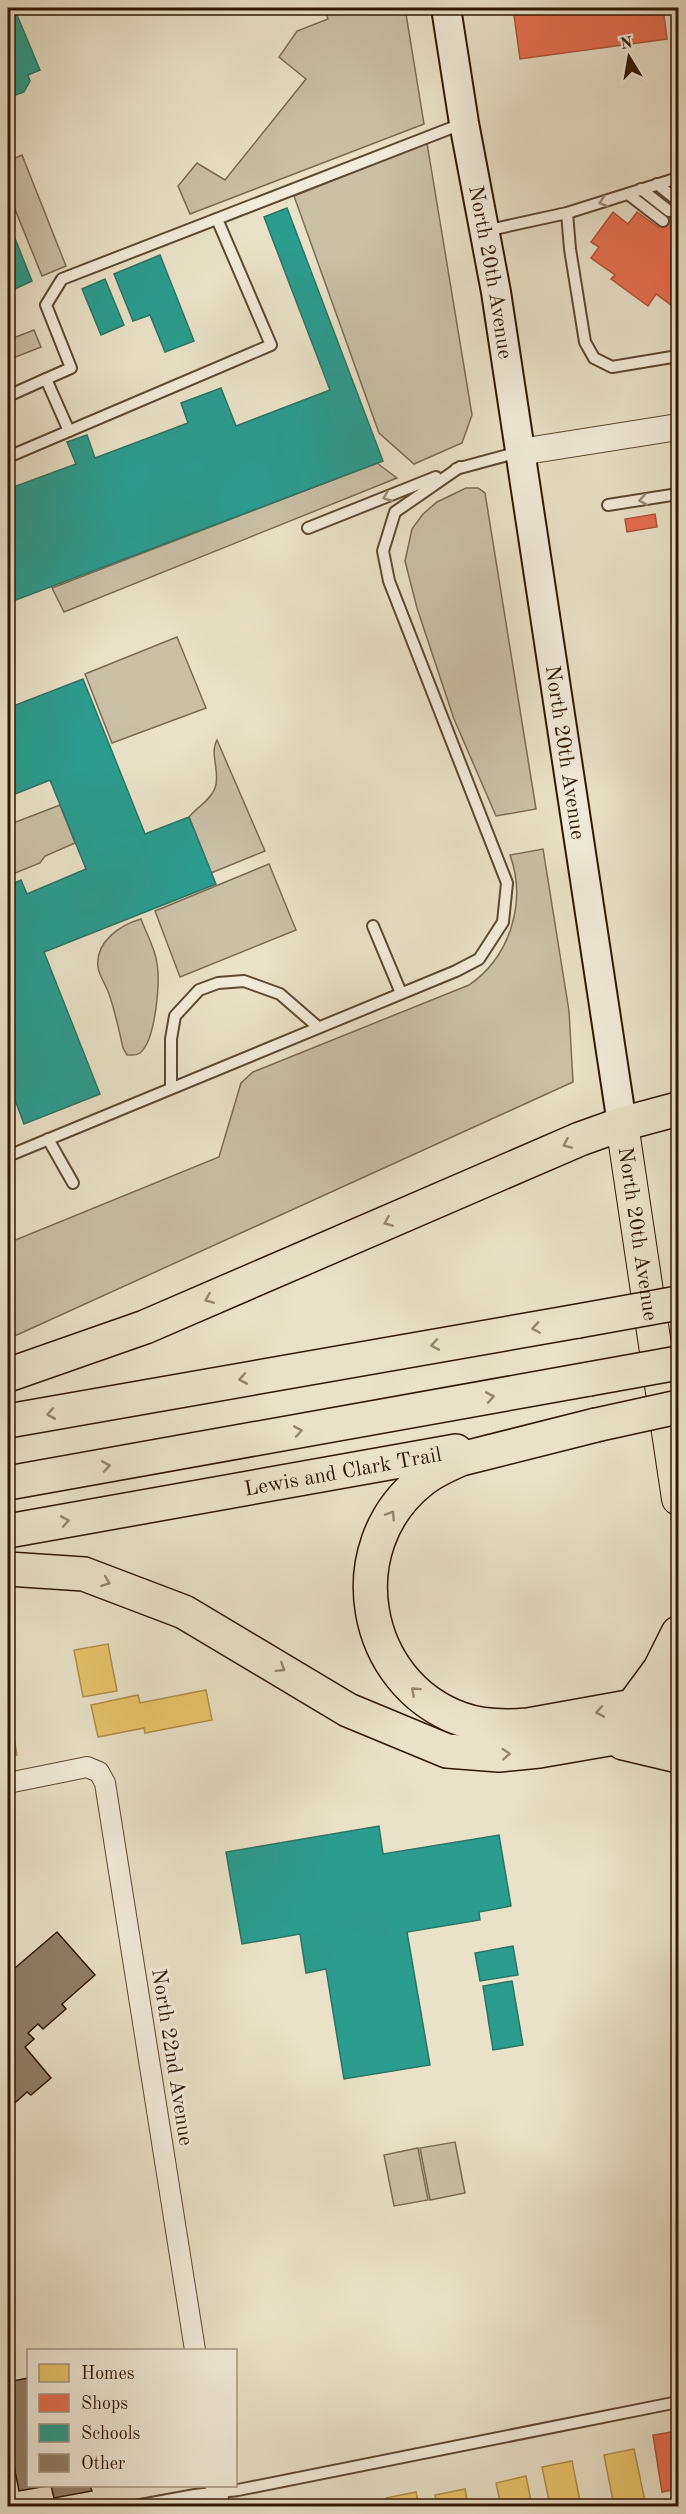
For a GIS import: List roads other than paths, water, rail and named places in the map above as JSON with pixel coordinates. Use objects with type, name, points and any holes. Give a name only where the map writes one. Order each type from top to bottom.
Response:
[{"type":"highway","points":[[8,1375],[145,1327],[580,1139],[622,1124],[678,1109]]},
{"type":"highway","points":[[8,1422],[678,1303]]},
{"type":"highway","points":[[8,1483],[678,1363]]},
{"type":"highway","name":"Lewis and Clark Trail","points":[[8,1532],[596,1425],[678,1407]]},
{"type":"highway","points":[[596,1425],[461,1459],[440,1468],[421,1481],[391,1514],[380,1534],[369,1578],[369,1600],[373,1623],[380,1644],[391,1664],[405,1682],[441,1710],[461,1719],[506,1727],[678,1698]]},
{"type":"highway","points":[[8,1569],[84,1574],[184,1612],[348,1710],[447,1751],[499,1755],[539,1751],[678,1727]]},
{"type":"highway","points":[[632,1707],[660,1669],[678,1633]]},
{"type":"highway","points":[[607,1739],[678,1756]]},
{"type":"main road","name":"North 20th Avenue","points":[[446,8],[520,452],[678,1499]]},
{"type":"street","points":[[520,452],[678,427]]},
{"type":"street","name":"North 22nd Avenue","points":[[8,1783],[87,1767],[99,1772],[105,1783],[195,2349]]},
{"type":"lane","points":[[8,396],[71,368],[46,305],[62,279],[464,123]]},
{"type":"lane","points":[[484,231],[567,213],[668,181],[678,195]]},
{"type":"lane","points":[[641,189],[669,211]]},
{"type":"lane","points":[[628,194],[663,221]]},
{"type":"lane","points":[[567,213],[570,249],[585,342],[594,358],[612,367],[678,356]]},
{"type":"lane","points":[[8,457],[271,345],[217,219]]},
{"type":"lane","points":[[46,380],[69,431]]},
{"type":"lane","points":[[308,528],[460,467],[520,452]]},
{"type":"lane","points":[[8,1156],[479,959],[503,922],[507,883],[389,581],[383,552],[395,512],[460,467]]},
{"type":"lane","points":[[608,505],[678,495]]},
{"type":"lane","points":[[373,926],[401,993]]},
{"type":"lane","points":[[171,1087],[171,1039],[175,1016],[199,990],[218,983],[244,981],[280,994],[318,1027]]},
{"type":"lane","points":[[48,1139],[73,1183]]},
{"type":"lane","points":[[135,2506],[218,2495],[678,2402]]}]
